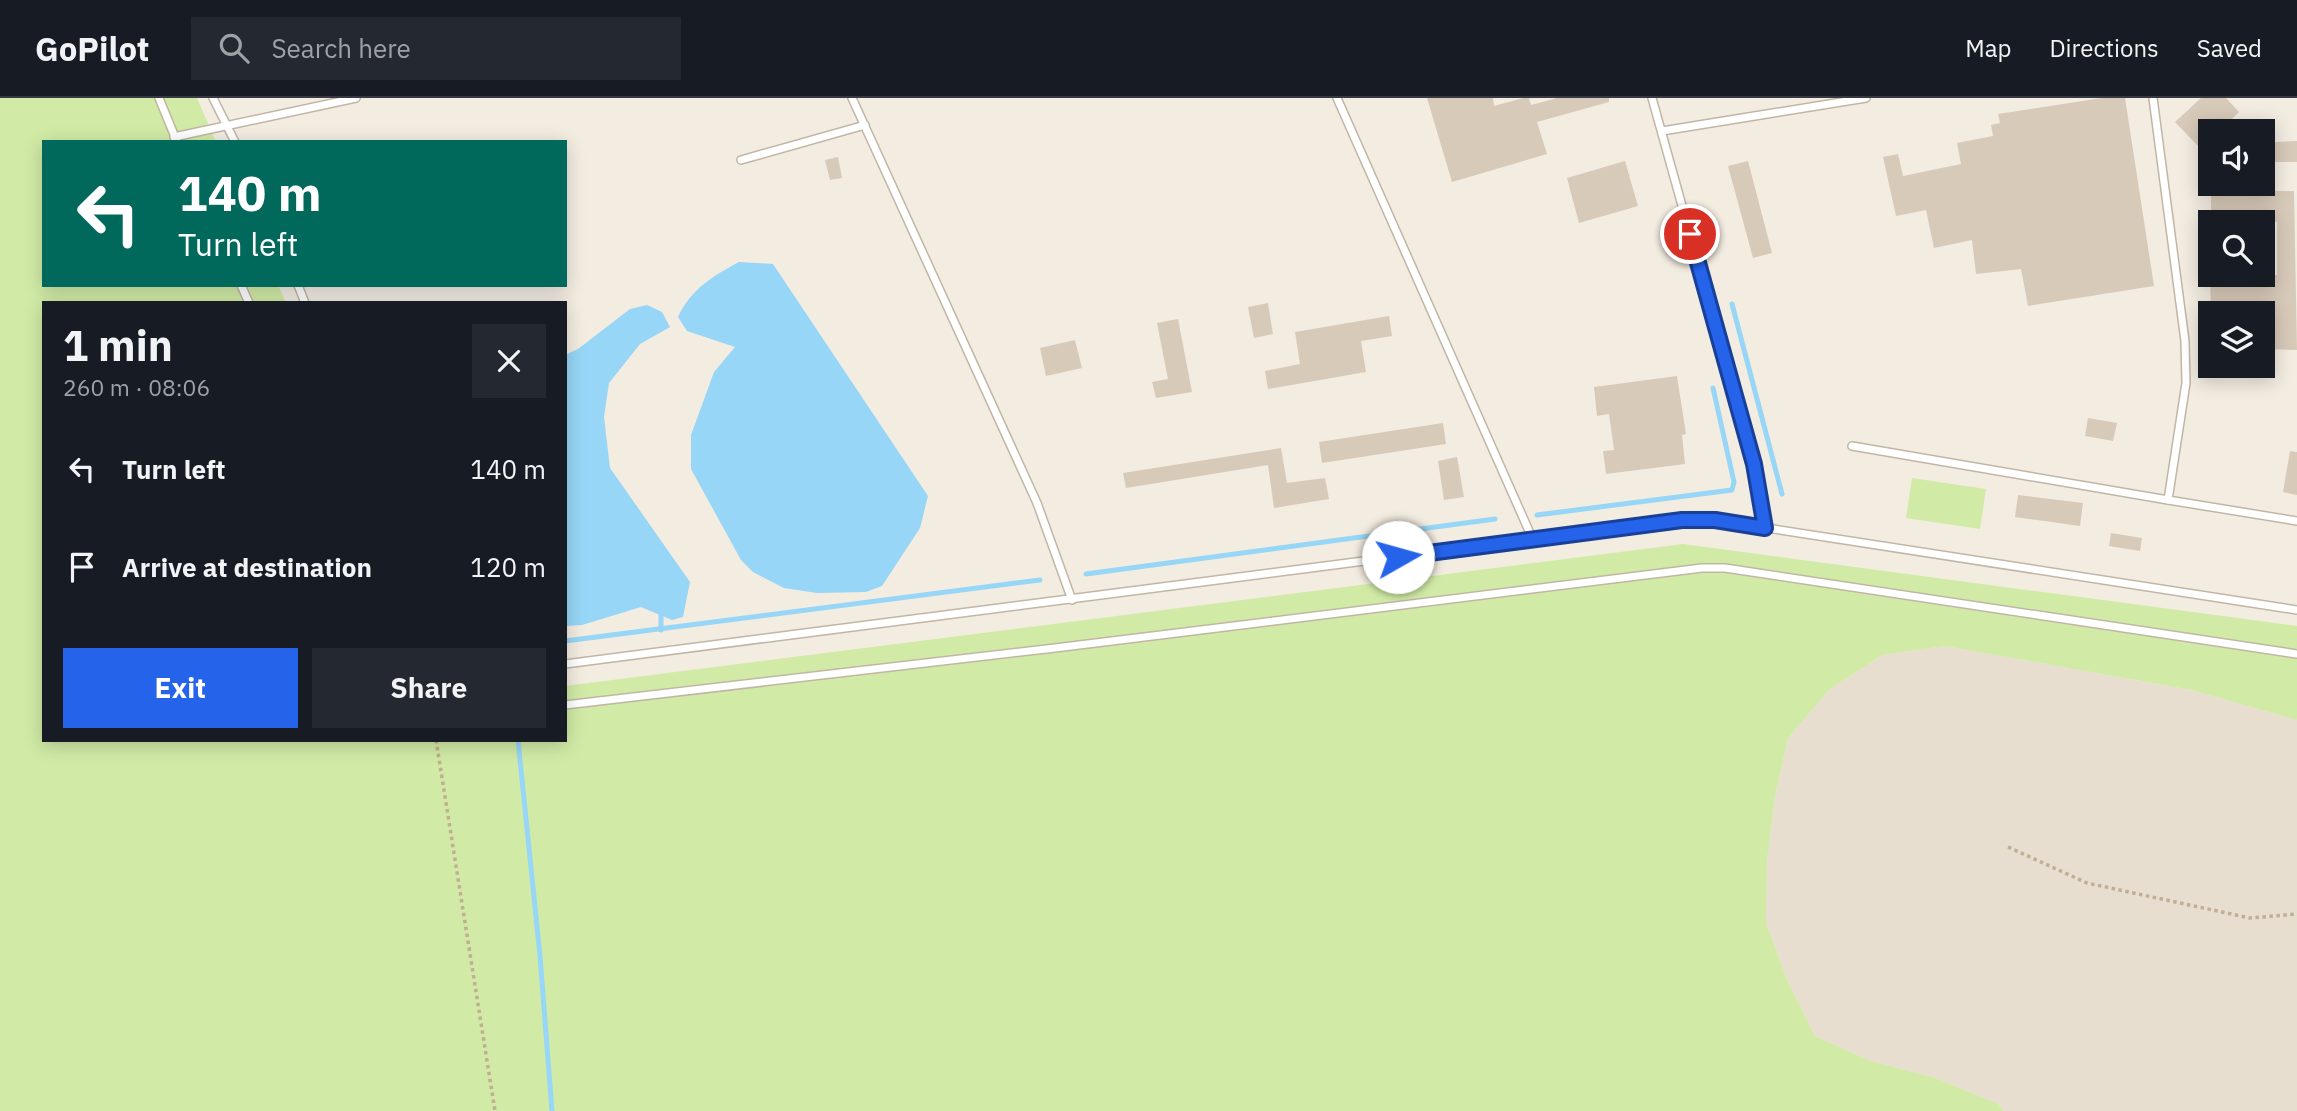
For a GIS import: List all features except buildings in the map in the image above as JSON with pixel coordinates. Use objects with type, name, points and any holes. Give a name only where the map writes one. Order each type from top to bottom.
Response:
[{"type":"lane","points":[[159,98],[176,139],[228,125],[356,98]]},
{"type":"lane","points":[[213,98],[234,140]]},
{"type":"lane","points":[[852,98],[1037,503],[1072,600]]},
{"type":"lane","points":[[1337,98],[1533,540]]},
{"type":"lane","points":[[1652,98],[1754,464],[1765,528]]},
{"type":"lane","points":[[1662,131],[1866,98]]},
{"type":"lane","points":[[2153,98],[2185,341],[2186,383],[2168,500]]},
{"type":"lane","points":[[741,160],[865,125]]},
{"type":"lane","points":[[1852,446],[2297,521]]},
{"type":"lane","points":[[567,664],[1682,520],[1715,520],[2297,610]]},
{"type":"lane","points":[[567,705],[1702,568],[1725,568],[2297,654]]},
{"type":"path","points":[[436,742],[495,1111]]},
{"type":"path","points":[[2008,847],[2087,883],[2113,890],[2250,918],[2297,914]]},
{"type":"shaded area","points":[[1945,646],[2191,690],[2297,720],[2297,1111],[2004,1111],[1998,1104],[1936,1078],[1871,1061],[1815,1036],[1788,982],[1766,923],[1767,861],[1775,797],[1788,738],[1829,690],[1882,655]]},
{"type":"green space","points":[[0,98],[197,98],[215,140],[42,140],[42,287],[279,287],[285,301],[42,301],[42,742],[567,742],[567,686],[1683,544],[2297,626],[2297,720],[2191,690],[1945,646],[1882,655],[1829,690],[1788,738],[1775,797],[1767,861],[1766,923],[1788,982],[1815,1036],[1871,1061],[1936,1078],[1998,1104],[2004,1111],[0,1111]]},
{"type":"green space","points":[[1912,478],[1986,489],[1980,529],[1906,518]]},
{"type":"water","points":[[739,262],[773,264],[928,496],[920,528],[882,586],[866,592],[817,593],[784,588],[753,572],[741,560],[691,469],[691,435],[714,372],[735,347],[687,331],[678,317],[696,291]]},
{"type":"water","points":[[647,305],[662,312],[670,327],[640,344],[609,383],[604,417],[610,468],[690,582],[683,617],[672,620],[641,607],[582,625],[567,626],[567,354],[578,349],[630,309]]},
{"type":"waterway","points":[[1732,304],[1782,494]]},
{"type":"waterway","points":[[1537,515],[1732,490],[1734,482],[1713,388]]},
{"type":"waterway","points":[[1086,574],[1495,519]]},
{"type":"waterway","points":[[567,641],[1040,580]]},
{"type":"waterway","points":[[661,615],[661,630]]},
{"type":"waterway","points":[[518,742],[540,956],[552,1111]]},
{"type":"route","points":[[1398,557],[1682,520],[1715,520],[1765,528],[1754,464],[1690,234]]}]
